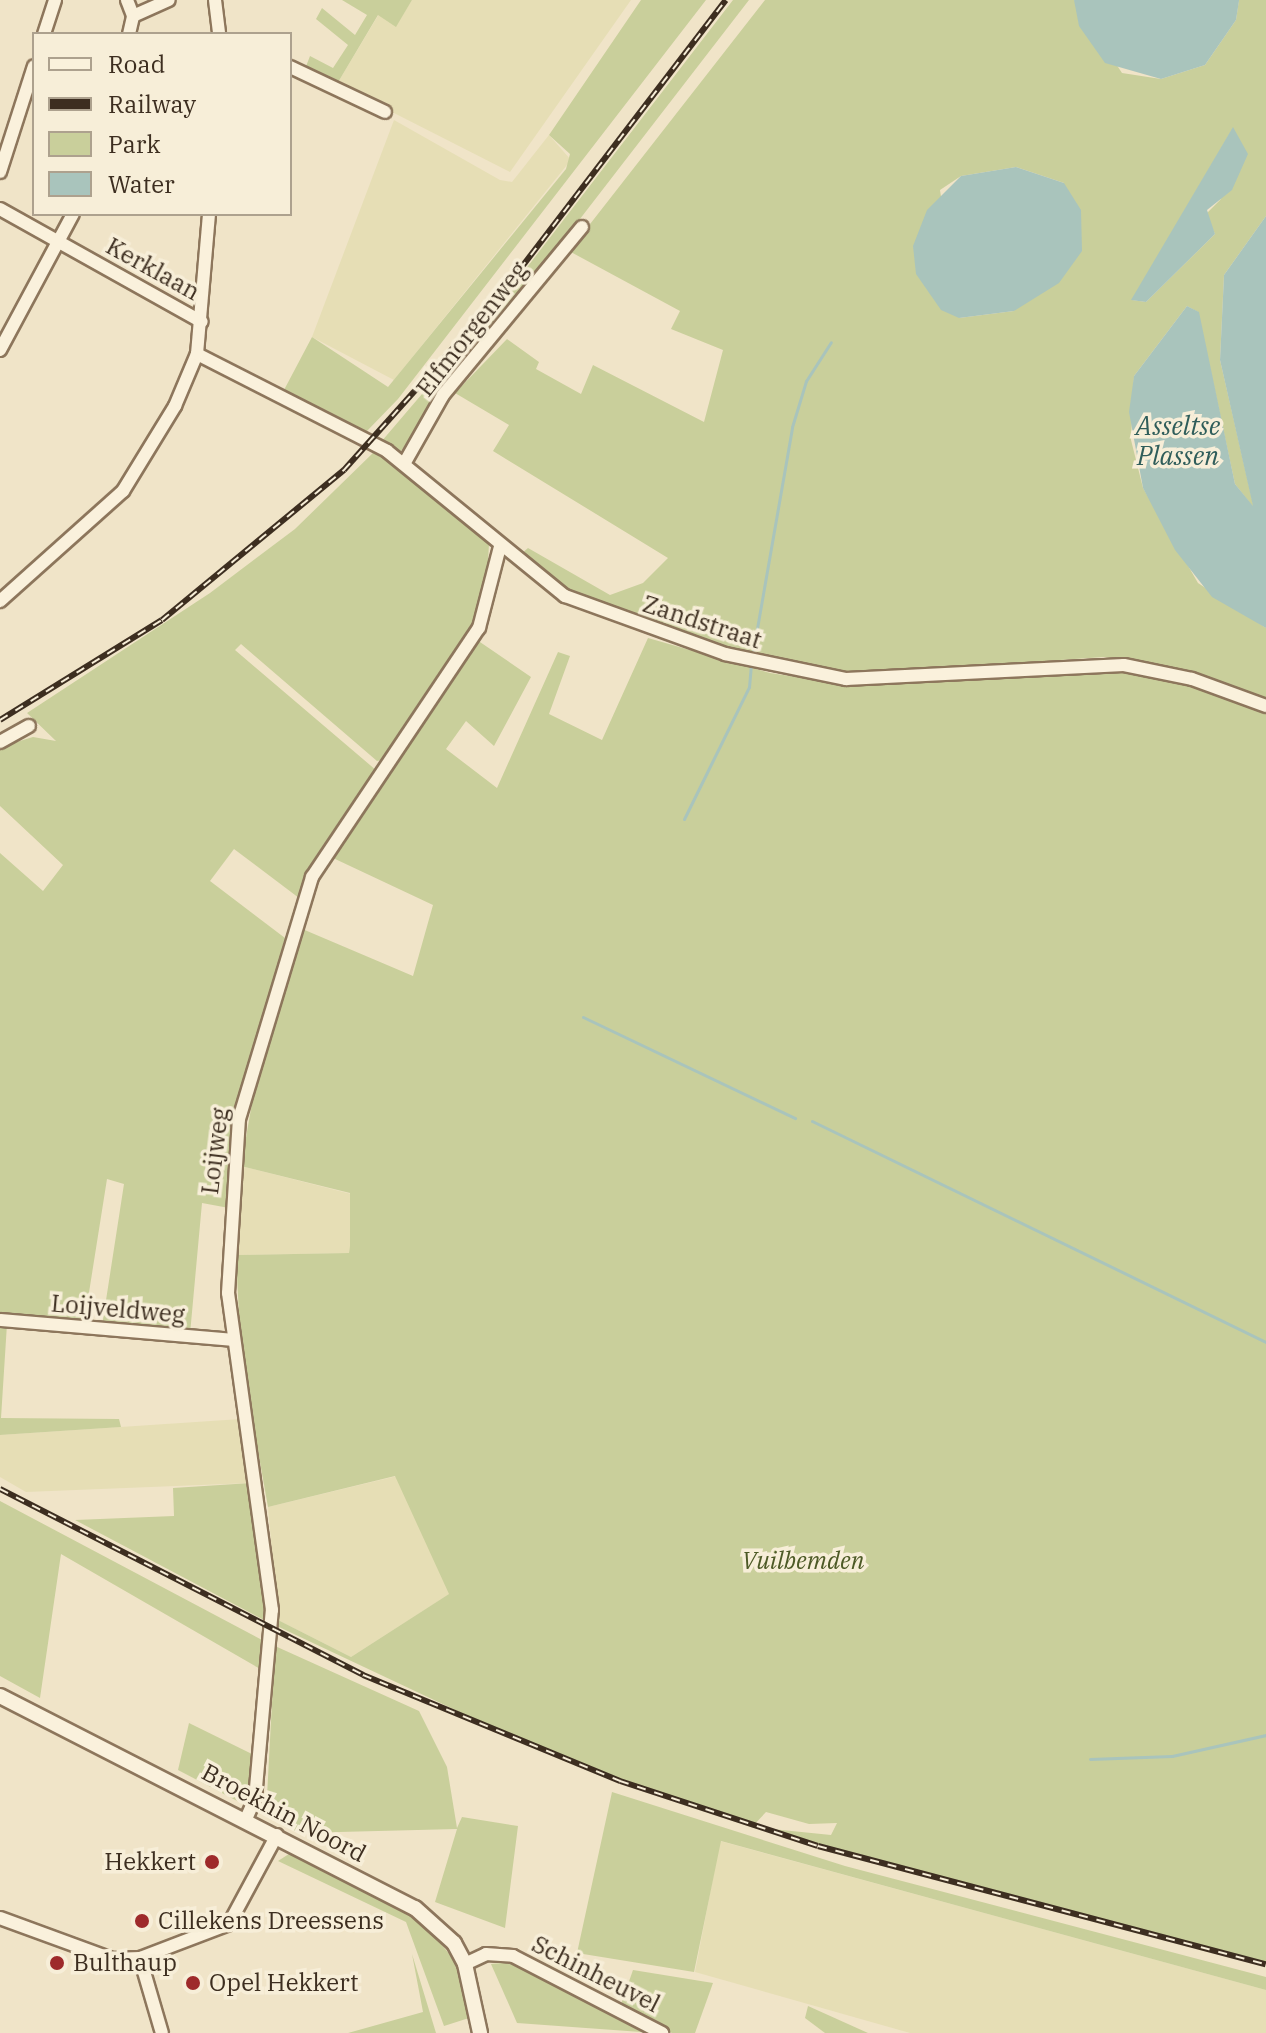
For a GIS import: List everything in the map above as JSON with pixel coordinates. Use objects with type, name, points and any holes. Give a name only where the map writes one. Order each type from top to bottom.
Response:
[{"type":"street","points":[[45,32],[55,0]]},
{"type":"street","points":[[127,0],[133,16],[129,32]]},
{"type":"street","points":[[133,16],[169,0]]},
{"type":"street","points":[[215,0],[219,32]]},
{"type":"street","points":[[292,68],[385,112]]},
{"type":"street","points":[[0,172],[32,72]]},
{"type":"street","name":"Kerklaan","points":[[0,209],[202,322]]},
{"type":"street","points":[[0,350],[72,216]]},
{"type":"street","points":[[0,601],[123,491],[197,354],[209,216]]},
{"type":"street","name":"Elfmorgenweg","points":[[404,464],[443,395],[582,227]]},
{"type":"street","name":"Zandstraat","points":[[197,354],[404,464],[500,547],[589,607],[789,672],[875,680],[1124,665],[1192,679],[1266,706]]},
{"type":"street","name":"Loijweg","points":[[246,1819],[255,1799],[272,1598],[231,1340],[237,1132],[293,922],[312,877],[479,628],[500,547]]},
{"type":"street","points":[[0,742],[29,726]]},
{"type":"street","name":"Loijveldweg","points":[[0,1320],[231,1340]]},
{"type":"street","name":"Broekhin Noord","points":[[0,1696],[415,1908],[454,1943],[465,1964],[480,2033]]},
{"type":"street","points":[[0,1918],[112,1959],[140,1958],[229,1924],[277,1835]]},
{"type":"street","name":"Schinheuvel","points":[[465,1964],[486,1954],[513,1956],[662,2033]]},
{"type":"street","points":[[140,1958],[162,2033]]},
{"type":"shaded area","points":[[412,0],[631,0],[510,172],[337,84],[379,14],[396,26]]},
{"type":"shaded area","points":[[394,120],[500,180],[512,182],[549,135],[571,160],[394,380],[312,337]]},
{"type":"shaded area","points":[[241,1166],[359,1196],[349,1253],[236,1255]]},
{"type":"shaded area","points":[[241,1419],[251,1483],[26,1492],[0,1477],[0,1435]]},
{"type":"shaded area","points":[[397,1476],[462,1586],[351,1657],[278,1620],[268,1507]]},
{"type":"shaded area","points":[[720,1841],[1266,1990],[1266,2033],[910,2033],[695,1972]]},
{"type":"green space","points":[[342,0],[412,0],[396,27],[378,15],[337,84],[305,69],[310,56],[333,68],[348,45],[316,19],[322,8],[355,35],[367,15]]},
{"type":"green space","points":[[641,0],[706,0],[398,399],[366,432],[284,390],[312,337],[388,387],[566,169],[570,154],[549,135]]},
{"type":"green space","points":[[733,0],[749,0],[397,456],[381,442],[498,305]]},
{"type":"green space","points":[[765,0],[1074,0],[1122,73],[1161,79],[1205,65],[1236,20],[1239,0],[1266,0],[1266,216],[1224,275],[1220,360],[1254,508],[1235,484],[1198,312],[1187,306],[1134,376],[1131,440],[1143,488],[1198,583],[1266,628],[1266,699],[1160,665],[1104,657],[852,674],[720,647],[606,608],[563,588],[521,554],[528,548],[610,595],[643,583],[668,558],[493,451],[509,425],[455,393],[507,339],[539,362],[536,369],[581,394],[593,365],[704,422],[723,350],[671,329],[680,311],[569,251]],"holes":[[[1233,128],[1221,199],[1206,214],[1215,234],[1146,302],[1132,300]],[[1016,167],[1064,183],[1014,311],[959,318],[940,190],[961,176]]]},
{"type":"green space","points":[[375,451],[489,544],[486,597],[475,625],[386,759],[377,761],[241,644],[235,650],[377,771],[299,898],[234,849],[210,881],[285,938],[244,1083],[229,1208],[202,1203],[190,1334],[102,1326],[124,1184],[107,1179],[84,1324],[0,1314],[0,853],[43,891],[63,865],[0,806],[0,747],[33,737],[56,741],[27,713],[210,593],[295,529]]},
{"type":"green space","name":"Vuilbemden","points":[[648,638],[770,673],[850,685],[1116,669],[1170,678],[1266,711],[1266,1964],[751,1827],[536,1748],[279,1627],[278,1620],[351,1657],[449,1594],[395,1476],[268,1507],[241,1356],[236,1255],[349,1253],[350,1246],[350,1193],[241,1166],[259,1063],[300,928],[413,976],[433,905],[333,858],[477,640],[531,677],[494,746],[466,721],[446,749],[497,788],[558,652],[570,656],[549,714],[602,740]],"holes":[[[766,1812],[809,1824],[837,1823],[831,1835],[752,1827]]]},
{"type":"green space","points":[[0,1322],[7,1324],[1,1418],[119,1419],[121,1427],[0,1435]]},
{"type":"green space","points":[[251,1483],[266,1621],[75,1520],[174,1516],[173,1488]]},
{"type":"green space","points":[[0,1501],[264,1641],[262,1670],[61,1554],[40,1698],[0,1676]]},
{"type":"green space","points":[[275,1646],[419,1711],[447,1767],[457,1828],[462,1817],[518,1826],[505,1928],[435,1902],[457,1829],[299,1833],[266,1815]]},
{"type":"green space","points":[[189,1723],[256,1756],[252,1796],[243,1804],[178,1770]]},
{"type":"green space","points":[[612,1792],[845,1866],[1266,1977],[1266,1990],[721,1841],[694,1972],[577,1953]]},
{"type":"green space","points":[[292,1852],[422,1921],[456,1962],[469,2018],[444,2026],[406,1922],[278,1861]]},
{"type":"green space","points":[[412,1954],[436,2033],[348,2033],[423,2012]]},
{"type":"green space","points":[[512,1962],[655,2033],[517,2023],[491,1964]]},
{"type":"green space","points":[[633,1970],[713,1983],[695,2033],[672,2033],[620,2007]]},
{"type":"green space","points":[[808,2006],[868,2033],[825,2033],[805,2018]]},
{"type":"water","points":[[1074,0],[1239,1],[1236,20],[1205,65],[1161,79],[1105,63],[1079,26]]},
{"type":"water","points":[[1233,127],[1248,154],[1232,190],[1207,210],[1215,234],[1146,302],[1131,300]]},
{"type":"water","points":[[1016,167],[1064,183],[1081,210],[1082,251],[1059,283],[1014,311],[959,318],[941,310],[916,274],[913,246],[927,210],[961,176]]},
{"type":"water","name":"Asseltse Plassen","points":[[1266,216],[1266,628],[1212,597],[1175,550],[1143,488],[1129,412],[1134,376],[1187,306],[1199,312],[1235,484],[1253,506],[1220,360],[1224,275]]},
{"type":"waterway","points":[[752,657],[792,427],[806,381],[831,342]]},
{"type":"waterway","points":[[684,819],[749,687],[751,665]]},
{"type":"waterway","points":[[583,1017],[795,1118]]},
{"type":"waterway","points":[[812,1121],[1266,1342]]},
{"type":"waterway","points":[[1090,1759],[1172,1756],[1266,1735]]},
{"type":"railway","points":[[0,720],[162,620],[344,470],[498,298],[726,0]]},
{"type":"railway","points":[[0,1489],[363,1675],[620,1781],[818,1846],[1266,1964]]},
{"type":"place","name":"Hekkert","points":[[212,1862]]},
{"type":"place","name":"Cillekens Dreessens","points":[[142,1921]]},
{"type":"place","name":"Bulthaup","points":[[57,1963]]},
{"type":"place","name":"Opel Hekkert","points":[[193,1983]]}]
